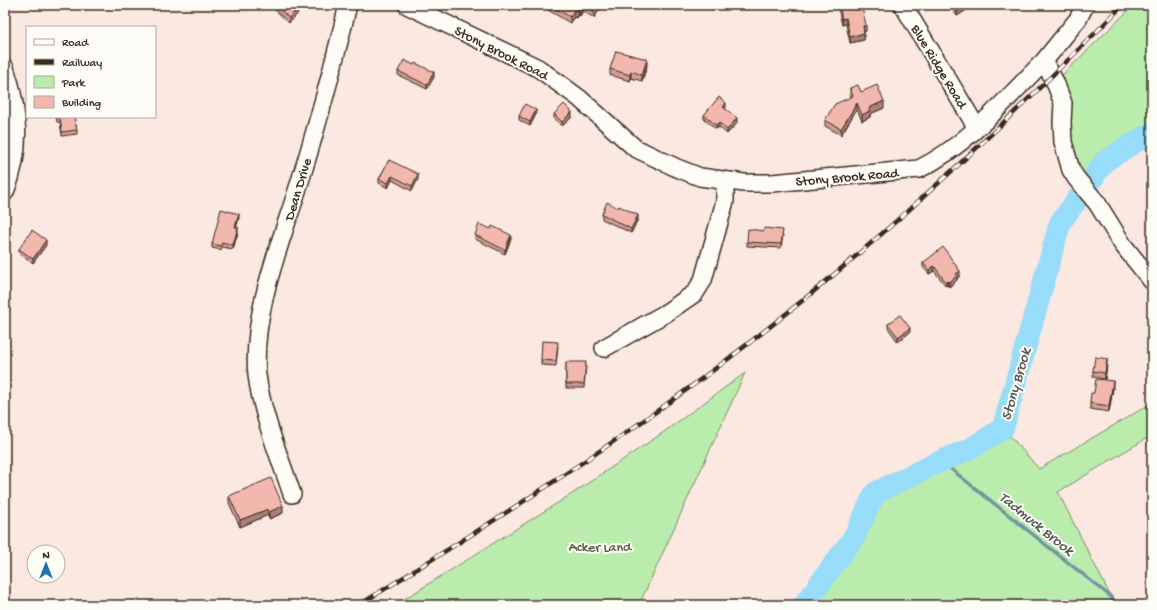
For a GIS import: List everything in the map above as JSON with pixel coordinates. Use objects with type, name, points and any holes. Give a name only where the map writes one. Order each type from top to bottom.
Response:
[{"type":"street","name":"Dean Drive","points":[[292,494],[268,422],[257,375],[257,333],[272,269],[321,112],[348,5]]},
{"type":"street","name":"Stony Brook Road","points":[[407,5],[538,68],[579,98],[635,148],[700,177],[744,183],[772,183],[919,169],[936,160],[977,128],[1044,61],[1078,19],[1085,5]]},
{"type":"street","name":"Blue Ridge Road","points":[[903,5],[977,128]]},
{"type":"street","points":[[1044,61],[1055,82],[1063,103],[1063,142],[1066,156],[1076,178],[1097,203],[1123,245],[1152,281]]},
{"type":"street","points":[[5,68],[15,105],[17,137],[13,169],[5,192]]},
{"type":"street","points":[[604,348],[666,313],[695,293],[703,280],[723,208],[725,181]]},
{"type":"green space","points":[[1134,5],[1152,5],[1152,132],[1076,178],[1055,82]]},
{"type":"green space","name":"Acker Land","points":[[745,373],[639,605],[395,605],[575,492],[661,434]]},
{"type":"green space","points":[[1152,403],[1152,435],[1058,492],[1115,605],[804,605],[854,537],[875,493],[941,461],[1003,428],[1039,469]]},
{"type":"building","points":[[275,5],[294,5],[298,8],[289,18]]},
{"type":"building","points":[[551,5],[583,5],[577,12],[574,10],[570,17]]},
{"type":"building","points":[[584,5],[598,5],[594,11]]},
{"type":"building","points":[[839,5],[859,5],[860,8],[862,8],[866,25],[863,26],[864,33],[850,37],[846,18],[842,19]]},
{"type":"building","points":[[953,5],[967,5],[957,12]]},
{"type":"building","points":[[616,51],[647,59],[642,75],[631,71],[630,75],[610,69]]},
{"type":"building","points":[[404,60],[414,65],[415,63],[434,72],[427,85],[398,71]]},
{"type":"building","points":[[858,85],[861,92],[877,85],[884,101],[869,108],[870,111],[862,115],[857,103],[841,129],[825,120],[835,104],[853,96],[850,88]]},
{"type":"building","points":[[719,97],[726,103],[723,107],[737,118],[727,130],[719,122],[716,125],[704,115]]},
{"type":"building","points":[[525,104],[536,110],[530,122],[519,116]]},
{"type":"building","points":[[564,104],[572,112],[562,122],[554,114]]},
{"type":"building","points":[[60,118],[74,118],[77,130],[62,132]]},
{"type":"building","points":[[389,160],[418,174],[412,186],[392,176],[388,183],[379,179]]},
{"type":"building","points":[[607,202],[618,208],[619,206],[638,215],[631,229],[602,214]]},
{"type":"building","points":[[221,209],[239,214],[235,227],[238,227],[233,245],[222,242],[221,246],[212,244]]},
{"type":"building","points":[[479,224],[491,229],[492,226],[511,235],[505,250],[475,235]]},
{"type":"building","points":[[764,228],[783,230],[781,244],[747,242],[748,229],[764,231]]},
{"type":"building","points":[[32,230],[46,240],[33,259],[19,249]]},
{"type":"building","points":[[943,247],[960,271],[956,274],[957,276],[949,282],[946,282],[934,266],[929,270],[923,263]]},
{"type":"building","points":[[900,315],[910,328],[898,337],[888,324]]},
{"type":"building","points":[[542,341],[558,342],[556,361],[541,360]]},
{"type":"building","points":[[1095,357],[1107,359],[1105,373],[1093,371]]},
{"type":"building","points":[[566,362],[586,362],[584,384],[566,384]]},
{"type":"building","points":[[1096,379],[1113,381],[1109,406],[1090,403],[1091,393],[1094,393]]},
{"type":"building","points":[[271,478],[283,506],[269,512],[268,509],[240,520],[229,496]]},
{"type":"waterway","name":"Stony Brook","points":[[804,605],[854,537],[875,493],[941,461],[970,449],[1003,428],[1060,223],[1105,161],[1152,132]]},
{"type":"waterway","name":"Tadmuck Brook","points":[[941,461],[1110,596],[1117,605]]},
{"type":"railway","points":[[359,605],[478,531],[595,454],[731,357],[791,310],[961,163],[1123,5]]}]
